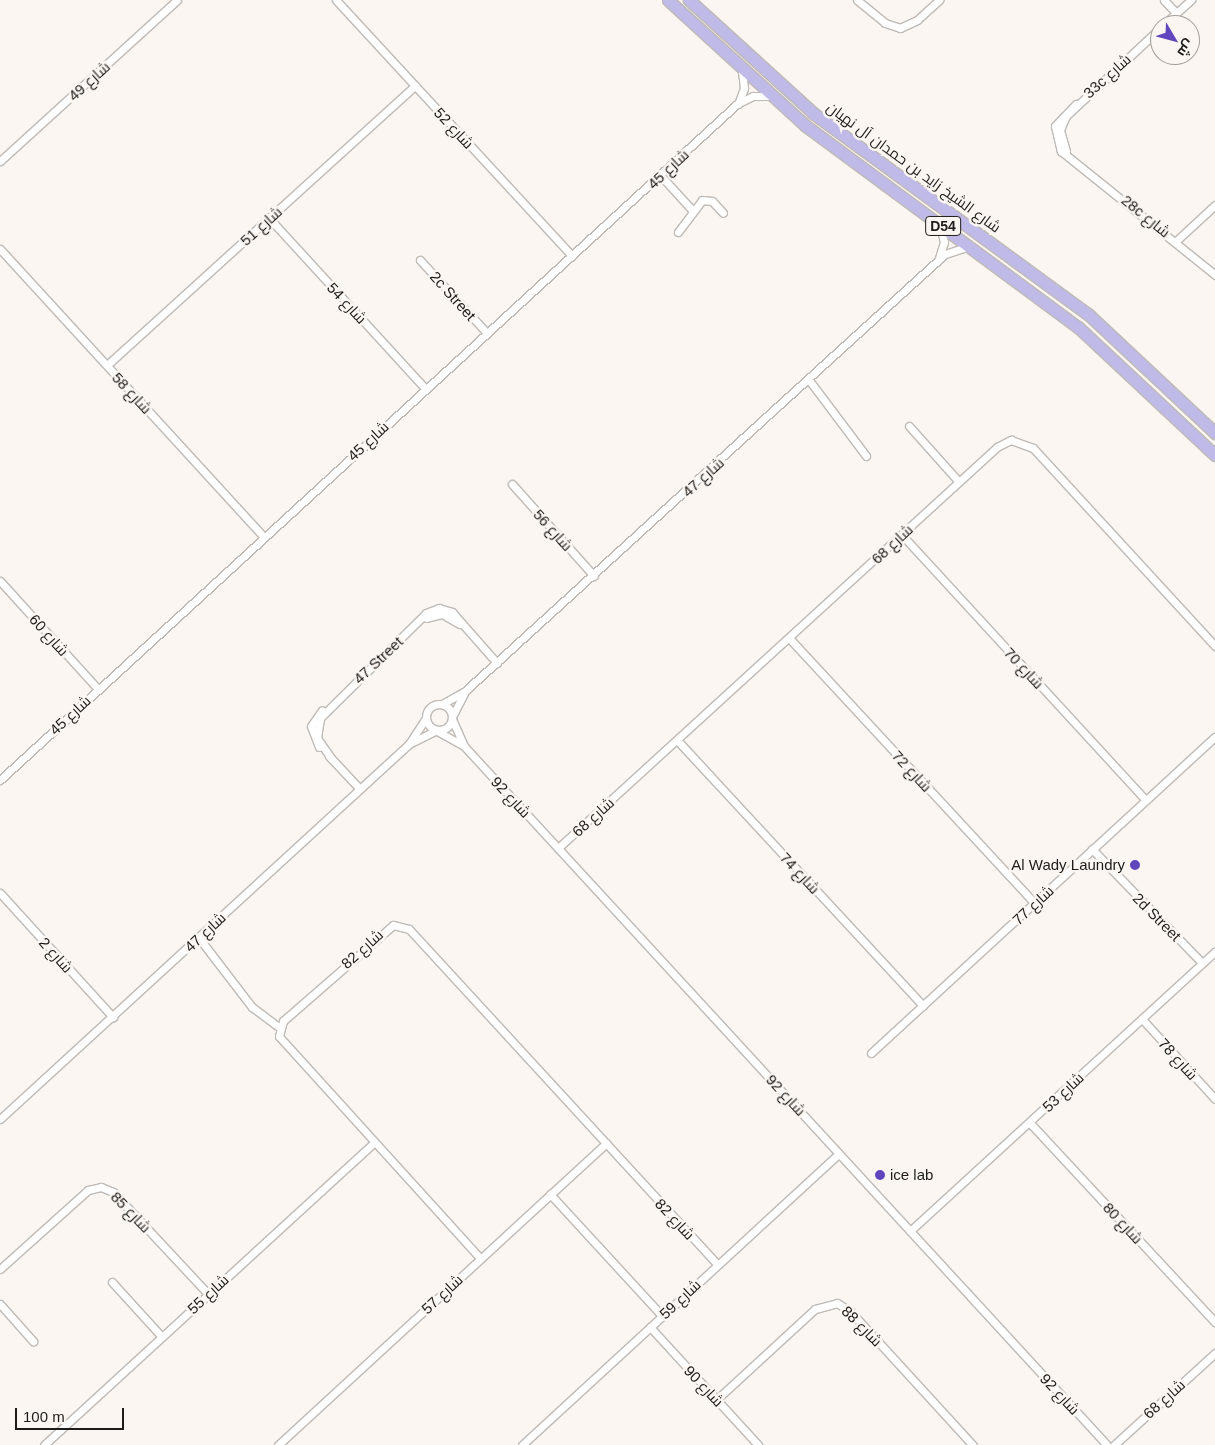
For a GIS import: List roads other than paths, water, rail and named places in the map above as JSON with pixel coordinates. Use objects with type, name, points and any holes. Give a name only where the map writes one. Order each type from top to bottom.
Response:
[{"type":"main road","name":"شارع الشيخ زايد بن حمدان آل نهيان","points":[[668,0],[707,40],[839,152],[972,246],[1114,358],[1215,455]]},
{"type":"main road","points":[[675,0],[695,20],[707,17]]},
{"type":"main road","name":"شارع الشيخ زايد بن حمدان آل نهيان","points":[[689,0],[756,65],[862,150],[1062,294],[1215,433]]},
{"type":"main road","points":[[707,40],[716,35],[756,65]]},
{"type":"street","name":"شارع 49","points":[[0,161],[177,0]]},
{"type":"street","name":"شارع 52","points":[[336,0],[572,256]]},
{"type":"street","points":[[857,0],[885,23],[904,27],[940,0]]},
{"type":"street","points":[[1164,0],[1176,13],[1191,0]]},
{"type":"street","name":"33c شارع","points":[[1057,130],[1076,104],[1150,37]]},
{"type":"street","points":[[737,104],[744,88],[742,71]]},
{"type":"street","name":"شارع 51","points":[[107,365],[415,86]]},
{"type":"street","name":"شارع 45","points":[[0,780],[425,388],[661,176],[737,104],[753,96],[771,96]]},
{"type":"street","name":"28c شارع","points":[[1057,130],[1058,146],[1176,241],[1215,275]]},
{"type":"street","points":[[661,176],[692,210]]},
{"type":"street","points":[[678,232],[689,224],[692,210],[707,200],[723,213]]},
{"type":"street","points":[[1176,241],[1215,205]]},
{"type":"street","name":"شارع 54","points":[[269,218],[425,388]]},
{"type":"street","points":[[938,261],[944,242],[939,224]]},
{"type":"street","name":"شارع 47","points":[[442,704],[465,691],[497,663],[938,261],[954,250],[972,246]]},
{"type":"street","name":"شارع 58","points":[[0,248],[264,537]]},
{"type":"street","name":"2c Street","points":[[420,260],[487,333]]},
{"type":"street","points":[[809,380],[866,456]]},
{"type":"street","points":[[909,426],[960,482]]},
{"type":"street","name":"شارع 68","points":[[558,848],[790,639],[1004,442],[1027,443],[1215,646]]},
{"type":"street","name":"شارع 56","points":[[512,484],[594,576]]},
{"type":"street","name":"شارع 70","points":[[902,535],[1146,800]]},
{"type":"street","name":"شارع 60","points":[[0,581],[98,689]]},
{"type":"street","name":"47 Street","points":[[360,789],[330,758],[319,742],[317,726],[342,694],[414,626],[429,616],[442,614],[468,632],[497,663]]},
{"type":"street","name":"شارع 72","points":[[790,639],[1035,904]]},
{"type":"street","name":"شارع 47","points":[[452,718],[465,691]]},
{"type":"street","points":[[442,704],[452,718],[447,728],[437,731],[425,719],[430,707],[442,704]]},
{"type":"street","name":"شارع 92","points":[[452,718],[464,746]]},
{"type":"street","name":"شارع 47","points":[[0,1120],[409,744],[425,719]]},
{"type":"street","name":"شارع 47","points":[[409,744],[437,731]]},
{"type":"street","name":"شارع 92","points":[[437,731],[464,746],[1107,1445]]},
{"type":"street","name":"شارع 77","points":[[872,1053],[1215,737]]},
{"type":"street","name":"شارع 74","points":[[678,740],[923,1006]]},
{"type":"street","name":"2d Street","points":[[1092,849],[1202,963]]},
{"type":"street","name":"شارع 2","points":[[0,894],[113,1016]]},
{"type":"street","name":"شارع 82","points":[[280,1028],[379,933],[402,925],[718,1264]]},
{"type":"street","points":[[199,938],[252,1007],[280,1028],[282,1044],[480,1258]]},
{"type":"street","name":"شارع 53","points":[[910,1231],[1215,952]]},
{"type":"street","name":"شارع 78","points":[[1142,1019],[1215,1099]]},
{"type":"street","name":"شارع 80","points":[[1030,1123],[1215,1322]]},
{"type":"street","name":"شارع 55","points":[[44,1445],[373,1143]]},
{"type":"street","name":"شارع 57","points":[[278,1445],[606,1143]]},
{"type":"street","name":"شارع 59","points":[[522,1445],[839,1154]]},
{"type":"street","name":"شارع 85","points":[[0,1269],[88,1190],[101,1187],[113,1192],[208,1294]]},
{"type":"street","points":[[550,1194],[662,1316]]},
{"type":"street","points":[[112,1282],[162,1336]]},
{"type":"street","name":"شارع 88","points":[[716,1400],[815,1310],[837,1302],[850,1311],[974,1445]]},
{"type":"street","points":[[0,1304],[34,1340]]},
{"type":"street","name":"شارع 90","points":[[650,1327],[758,1445]]},
{"type":"street","name":"شارع 68","points":[[1114,1445],[1215,1353]]},
{"type":"place","name":"Al Wady Laundry","points":[[1135,865]]},
{"type":"place","name":"ice lab","points":[[880,1175]]}]
